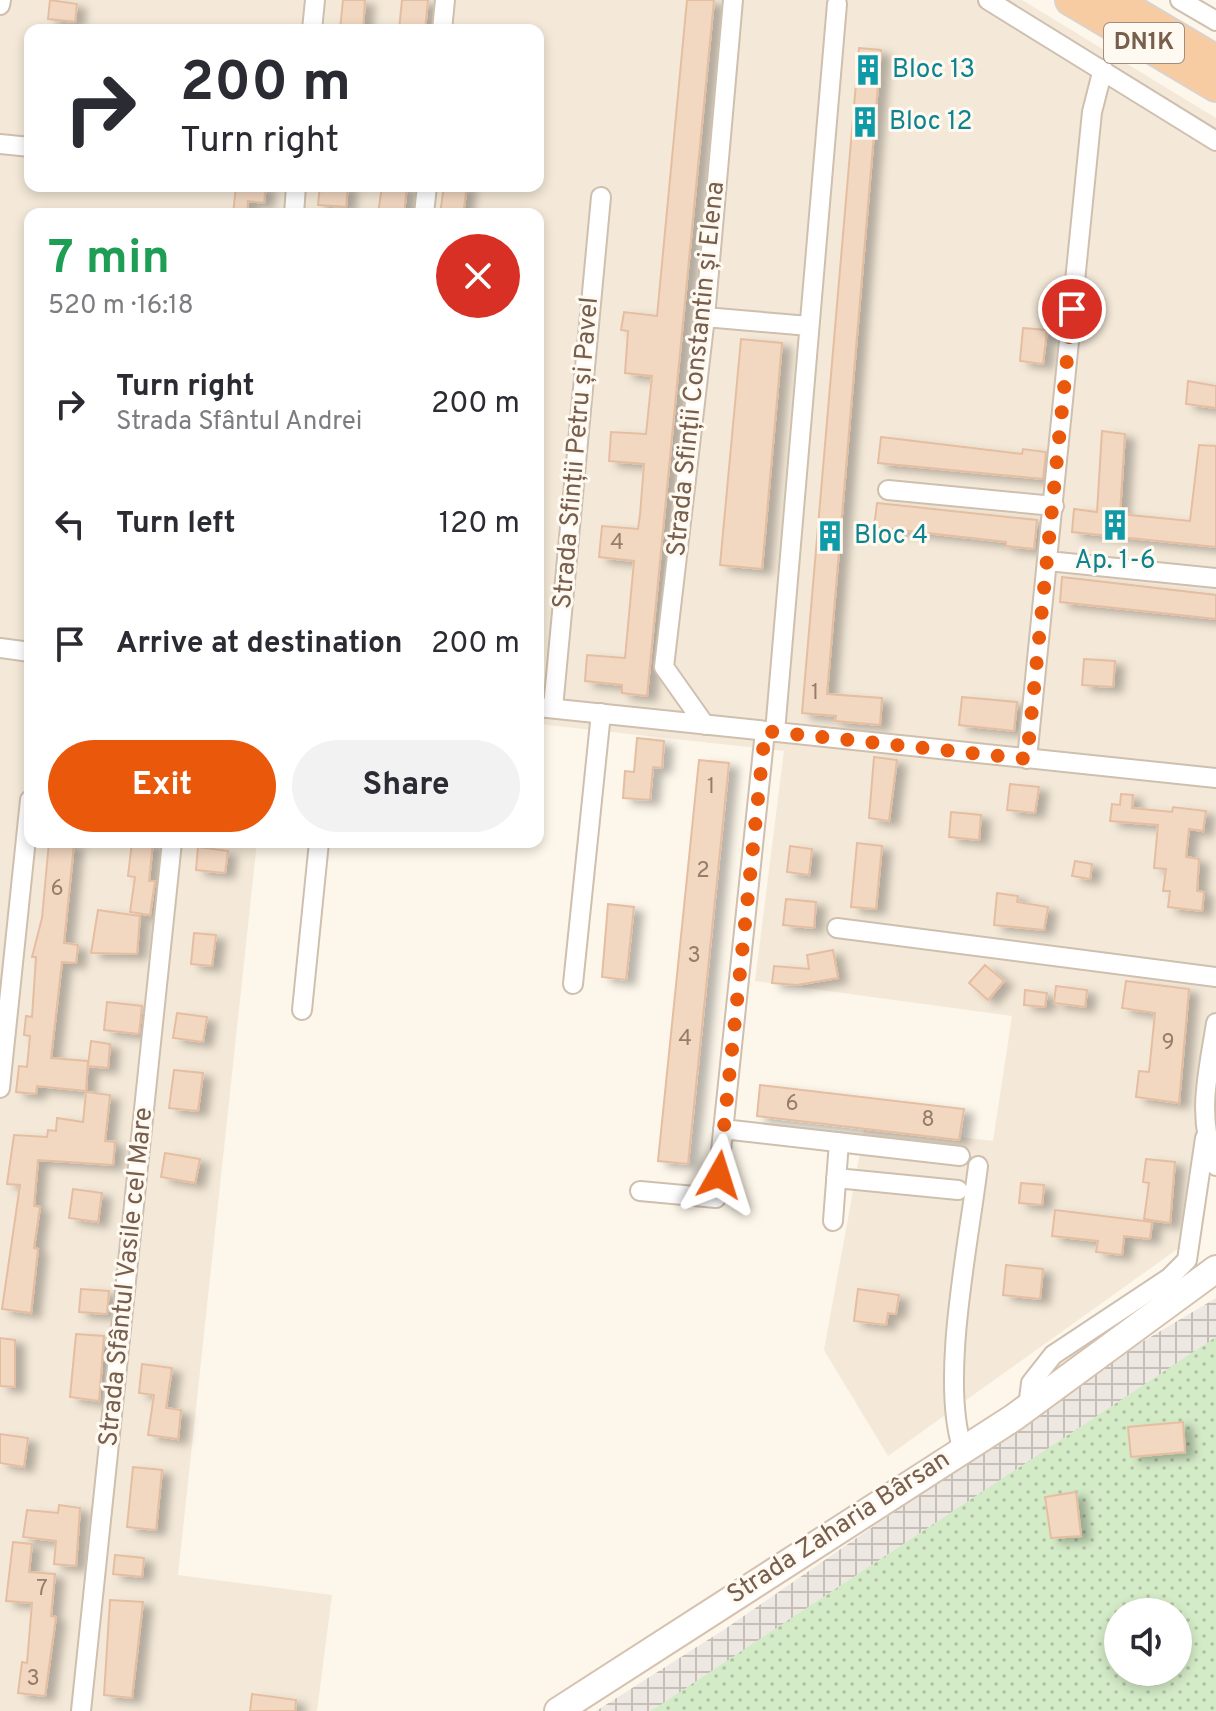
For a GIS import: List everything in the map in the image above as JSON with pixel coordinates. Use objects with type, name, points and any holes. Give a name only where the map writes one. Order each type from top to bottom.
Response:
[{"type":"highway","name":"DN1K","points":[[1071,0],[1216,86]]},
{"type":"highway","name":"DN1K","points":[[1113,0],[1216,61]]},
{"type":"main road","points":[[1116,1340],[1216,1269]]},
{"type":"main road","points":[[1116,1340],[1216,1291]]},
{"type":"main road","name":"Strada Zaharia Bârsan","points":[[558,1711],[1028,1407],[1116,1340]]},
{"type":"street","points":[[313,24],[315,0]]},
{"type":"street","points":[[443,24],[445,0]]},
{"type":"street","name":"Strada Sfinții Constantin și Elena","points":[[705,725],[664,667],[705,317],[733,0]]},
{"type":"street","points":[[988,0],[1216,141]]},
{"type":"street","points":[[1180,0],[1216,21]]},
{"type":"street","points":[[640,1191],[716,1198],[770,732],[837,4]]},
{"type":"street","points":[[1027,759],[1092,112],[1103,69]]},
{"type":"street","points":[[0,144],[24,146]]},
{"type":"street","name":"Strada Sfinții Petru și Pavel","points":[[545,707],[601,197]]},
{"type":"street","points":[[705,317],[809,326]]},
{"type":"street","points":[[888,490],[1054,506]]},
{"type":"street","points":[[1048,561],[1216,578]]},
{"type":"street","points":[[0,648],[24,651]]},
{"type":"street","points":[[545,707],[1216,778]]},
{"type":"street","points":[[573,984],[601,713]]},
{"type":"street","points":[[0,1088],[25,848]]},
{"type":"street","name":"Strada Sfântul Vasile cel Mare","points":[[81,1711],[171,848]]},
{"type":"street","points":[[302,1010],[318,848]]},
{"type":"street","points":[[837,928],[1216,977]]},
{"type":"street","points":[[1028,1407],[1031,1383],[1053,1355],[1169,1278],[1187,1260],[1205,1138],[1206,1092],[1216,1023]]},
{"type":"street","points":[[723,1129],[960,1156]]},
{"type":"street","points":[[1205,1138],[1216,1166]]},
{"type":"street","points":[[833,1221],[839,1142]]},
{"type":"street","points":[[962,1447],[953,1400],[954,1365],[978,1166]]},
{"type":"street","points":[[836,1178],[958,1190]]},
{"type":"shaded area","points":[[0,0],[1022,0],[1216,118],[1216,1133],[1190,1240],[888,1456],[824,1350],[865,1125],[993,1141],[1012,1016],[755,981],[784,751],[544,725],[544,208],[24,208],[24,848],[256,848],[178,1575],[332,1595],[317,1711],[0,1711]]},
{"type":"shaded area","points":[[1216,1298],[1216,1711],[596,1711],[725,1629],[1127,1351]]},
{"type":"green space","points":[[1216,1337],[1216,1711],[651,1711]]},
{"type":"building","points":[[50,0],[77,4],[75,22],[48,19]]},
{"type":"building","points":[[343,0],[365,0],[363,24],[341,24]]},
{"type":"building","points":[[402,0],[428,0],[426,24],[400,24]]},
{"type":"building","points":[[687,0],[714,0],[647,696],[622,693],[622,685],[585,681],[587,655],[625,658],[634,561],[599,557],[602,526],[638,529],[644,464],[609,461],[611,432],[646,434],[652,376],[625,373],[628,331],[621,330],[624,312],[657,316]]},
{"type":"building","points":[[859,48],[881,50],[827,694],[882,698],[880,725],[835,721],[836,716],[802,713]]},
{"type":"building","points":[[235,192],[265,192],[264,203],[248,201],[247,208],[234,208]]},
{"type":"building","points":[[319,192],[347,192],[346,207],[318,205]]},
{"type":"building","points":[[381,192],[406,192],[405,208],[379,208]]},
{"type":"building","points":[[443,192],[466,192],[464,208],[441,208]]},
{"type":"building","points":[[1023,328],[1047,330],[1043,364],[1020,361]]},
{"type":"building","points":[[741,339],[782,343],[762,569],[720,565]]},
{"type":"building","points":[[1188,381],[1216,386],[1216,408],[1186,404]]},
{"type":"building","points":[[1102,431],[1125,434],[1120,514],[1190,521],[1199,445],[1216,446],[1216,547],[1072,532],[1074,509],[1097,512]]},
{"type":"building","points":[[881,437],[1022,454],[1023,449],[1046,452],[1043,479],[878,463]]},
{"type":"building","points":[[877,503],[1037,520],[1034,549],[1006,546],[1006,542],[874,527]]},
{"type":"building","points":[[1062,577],[1216,595],[1216,619],[1060,602]]},
{"type":"building","points":[[1084,659],[1115,661],[1113,687],[1082,685]]},
{"type":"building","points":[[962,697],[1017,702],[1014,731],[959,725]]},
{"type":"building","points":[[637,738],[664,741],[662,768],[653,767],[650,800],[623,798],[625,771],[634,772]]},
{"type":"building","points":[[874,757],[897,760],[889,821],[869,818]]},
{"type":"building","points":[[699,760],[729,763],[688,1164],[658,1161]]},
{"type":"building","points":[[1010,784],[1039,787],[1035,813],[1007,810]]},
{"type":"building","points":[[1121,794],[1133,795],[1132,808],[1172,812],[1173,807],[1206,811],[1203,831],[1189,829],[1186,857],[1199,859],[1197,891],[1204,892],[1202,911],[1168,907],[1170,891],[1163,891],[1166,869],[1154,868],[1158,825],[1110,821],[1112,804],[1120,805]]},
{"type":"building","points":[[951,812],[981,815],[979,840],[949,837]]},
{"type":"building","points":[[857,843],[882,846],[876,909],[851,907]]},
{"type":"building","points":[[790,846],[812,849],[809,875],[787,872]]},
{"type":"building","points":[[48,848],[74,848],[64,943],[78,945],[76,963],[62,962],[51,1058],[88,1061],[86,1091],[37,1086],[36,1094],[16,1092],[19,1066],[27,1067],[30,1036],[24,1035],[26,1016],[32,1017],[36,957],[32,957],[42,918]]},
{"type":"building","points":[[131,848],[152,848],[149,881],[155,881],[150,915],[130,912],[135,877],[128,876]]},
{"type":"building","points":[[198,848],[228,851],[225,873],[196,870]]},
{"type":"building","points":[[1075,861],[1092,864],[1090,879],[1072,876]]},
{"type":"building","points":[[997,893],[1018,896],[1017,902],[1048,907],[1044,930],[994,925]]},
{"type":"building","points":[[786,899],[816,902],[814,928],[783,925]]},
{"type":"building","points":[[608,904],[634,907],[626,980],[602,977]]},
{"type":"building","points":[[98,910],[140,916],[137,954],[91,953]]},
{"type":"building","points":[[194,933],[216,935],[212,966],[191,964]]},
{"type":"building","points":[[833,950],[838,978],[797,985],[772,983],[774,966],[809,969],[807,955]]},
{"type":"building","points":[[985,965],[1004,981],[988,1000],[969,983]]},
{"type":"building","points":[[1126,981],[1189,989],[1179,1103],[1136,1097],[1139,1071],[1149,1072],[1155,1013],[1122,1008]]},
{"type":"building","points":[[1056,986],[1087,990],[1085,1007],[1054,1003]]},
{"type":"building","points":[[1025,990],[1047,993],[1045,1007],[1024,1005]]},
{"type":"building","points":[[107,1002],[142,1006],[139,1034],[104,1030]]},
{"type":"building","points":[[177,1013],[207,1017],[203,1042],[173,1038]]},
{"type":"building","points":[[91,1041],[110,1044],[108,1068],[88,1066]]},
{"type":"building","points":[[174,1070],[203,1073],[198,1111],[169,1108]]},
{"type":"building","points":[[760,1085],[964,1109],[959,1140],[757,1116]]},
{"type":"building","points":[[86,1092],[110,1095],[105,1141],[115,1142],[113,1165],[38,1160],[34,1206],[40,1207],[34,1248],[38,1249],[31,1313],[2,1309],[20,1185],[7,1184],[14,1135],[47,1137],[48,1130],[56,1131],[57,1118],[83,1122]]},
{"type":"building","points":[[165,1153],[200,1159],[195,1183],[161,1177]]},
{"type":"building","points":[[1146,1159],[1175,1162],[1170,1223],[1144,1219],[1149,1183],[1143,1182]]},
{"type":"building","points":[[1021,1183],[1044,1185],[1042,1205],[1019,1203]]},
{"type":"building","points":[[73,1189],[102,1193],[98,1222],[69,1218]]},
{"type":"building","points":[[1055,1210],[1152,1222],[1150,1239],[1124,1236],[1122,1255],[1096,1252],[1098,1241],[1052,1236]]},
{"type":"building","points":[[1006,1265],[1043,1269],[1040,1299],[1003,1295]]},
{"type":"building","points":[[81,1289],[109,1291],[107,1314],[79,1312]]},
{"type":"building","points":[[858,1289],[899,1295],[896,1314],[888,1313],[886,1325],[854,1321]]},
{"type":"building","points":[[76,1334],[104,1336],[99,1401],[70,1397]]},
{"type":"building","points":[[0,1338],[15,1340],[15,1387],[0,1386]]},
{"type":"building","points":[[142,1364],[172,1368],[166,1408],[181,1410],[178,1439],[148,1435],[154,1395],[139,1393]]},
{"type":"building","points":[[1183,1422],[1185,1452],[1131,1457],[1128,1427]]},
{"type":"building","points":[[0,1434],[28,1438],[24,1467],[0,1463]]},
{"type":"building","points":[[133,1467],[162,1470],[156,1530],[127,1527]]},
{"type":"building","points":[[1076,1492],[1081,1536],[1051,1538],[1045,1497]]},
{"type":"building","points":[[59,1505],[80,1508],[76,1566],[54,1564],[56,1541],[23,1537],[27,1510],[58,1513]]},
{"type":"building","points":[[13,1542],[32,1544],[29,1572],[55,1574],[51,1616],[56,1617],[45,1696],[18,1693],[22,1662],[27,1663],[32,1603],[6,1601]]},
{"type":"building","points":[[115,1555],[144,1558],[142,1577],[113,1574]]},
{"type":"building","points":[[110,1600],[143,1602],[132,1698],[104,1695]]},
{"type":"building","points":[[252,1694],[296,1700],[295,1711],[250,1711]]},
{"type":"place","name":"Bloc 13","points":[[868,70]]},
{"type":"place","name":"Bloc 12","points":[[865,122]]},
{"type":"place","name":"Ap. 1-6","points":[[1115,525]]},
{"type":"place","name":"Bloc 4","points":[[830,536]]},
{"type":"route","points":[[719,1175],[765,731],[1027,759],[1072,309]]}]
